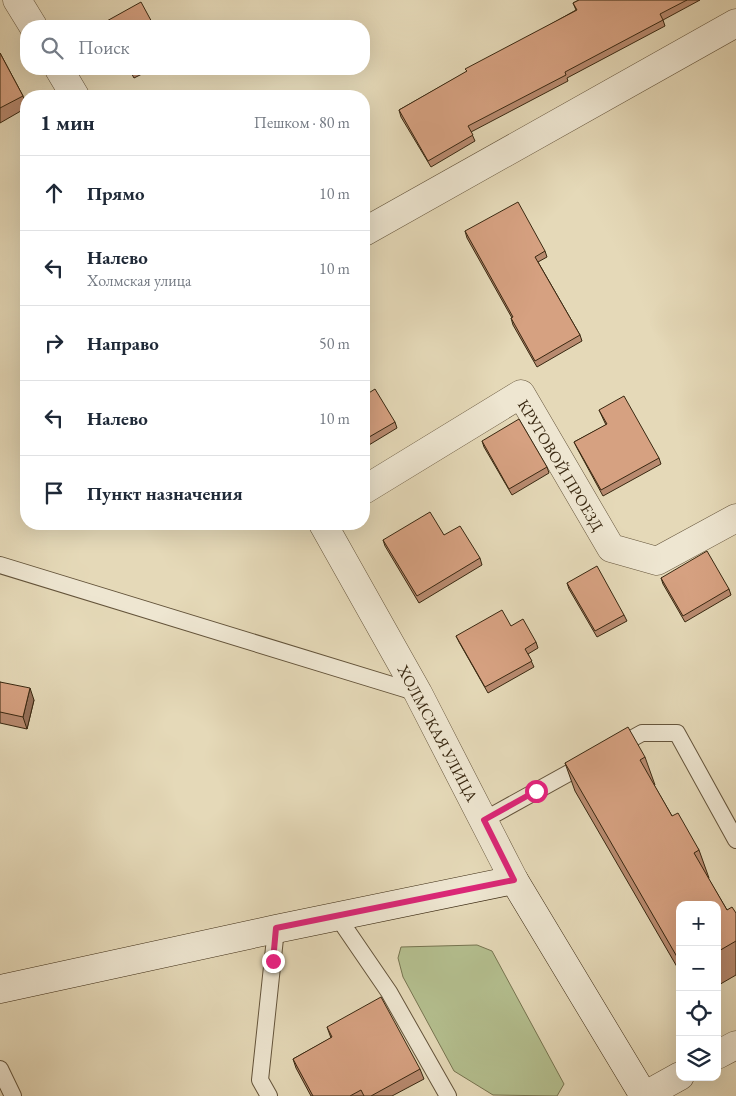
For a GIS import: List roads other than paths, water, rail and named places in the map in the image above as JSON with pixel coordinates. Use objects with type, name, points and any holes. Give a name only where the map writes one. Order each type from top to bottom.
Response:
[{"type":"street","points":[[17,0],[29,20]]},
{"type":"street","points":[[370,229],[736,23]]},
{"type":"street","points":[[63,75],[71,90]]},
{"type":"street","name":"КРУГОВОЙ ПРОЕЗД","points":[[370,486],[521,394],[611,548],[658,561],[736,518]]},
{"type":"street","name":"ХОЛМСКАЯ УЛИЦА","points":[[326,530],[418,694],[514,880],[644,1096]]},
{"type":"street","points":[[0,989],[276,928],[514,880]]},
{"type":"street","points":[[721,1053],[736,1045]]},
{"type":"street","points":[[644,1096],[676,1078]]},
{"type":"lane","points":[[0,565],[418,694]]},
{"type":"lane","points":[[484,820],[642,732],[677,733],[736,840]]},
{"type":"lane","points":[[337,916],[389,992],[448,1096]]},
{"type":"lane","points":[[269,1096],[260,1080],[276,928]]},
{"type":"lane","points":[[0,1069],[13,1096]]}]
